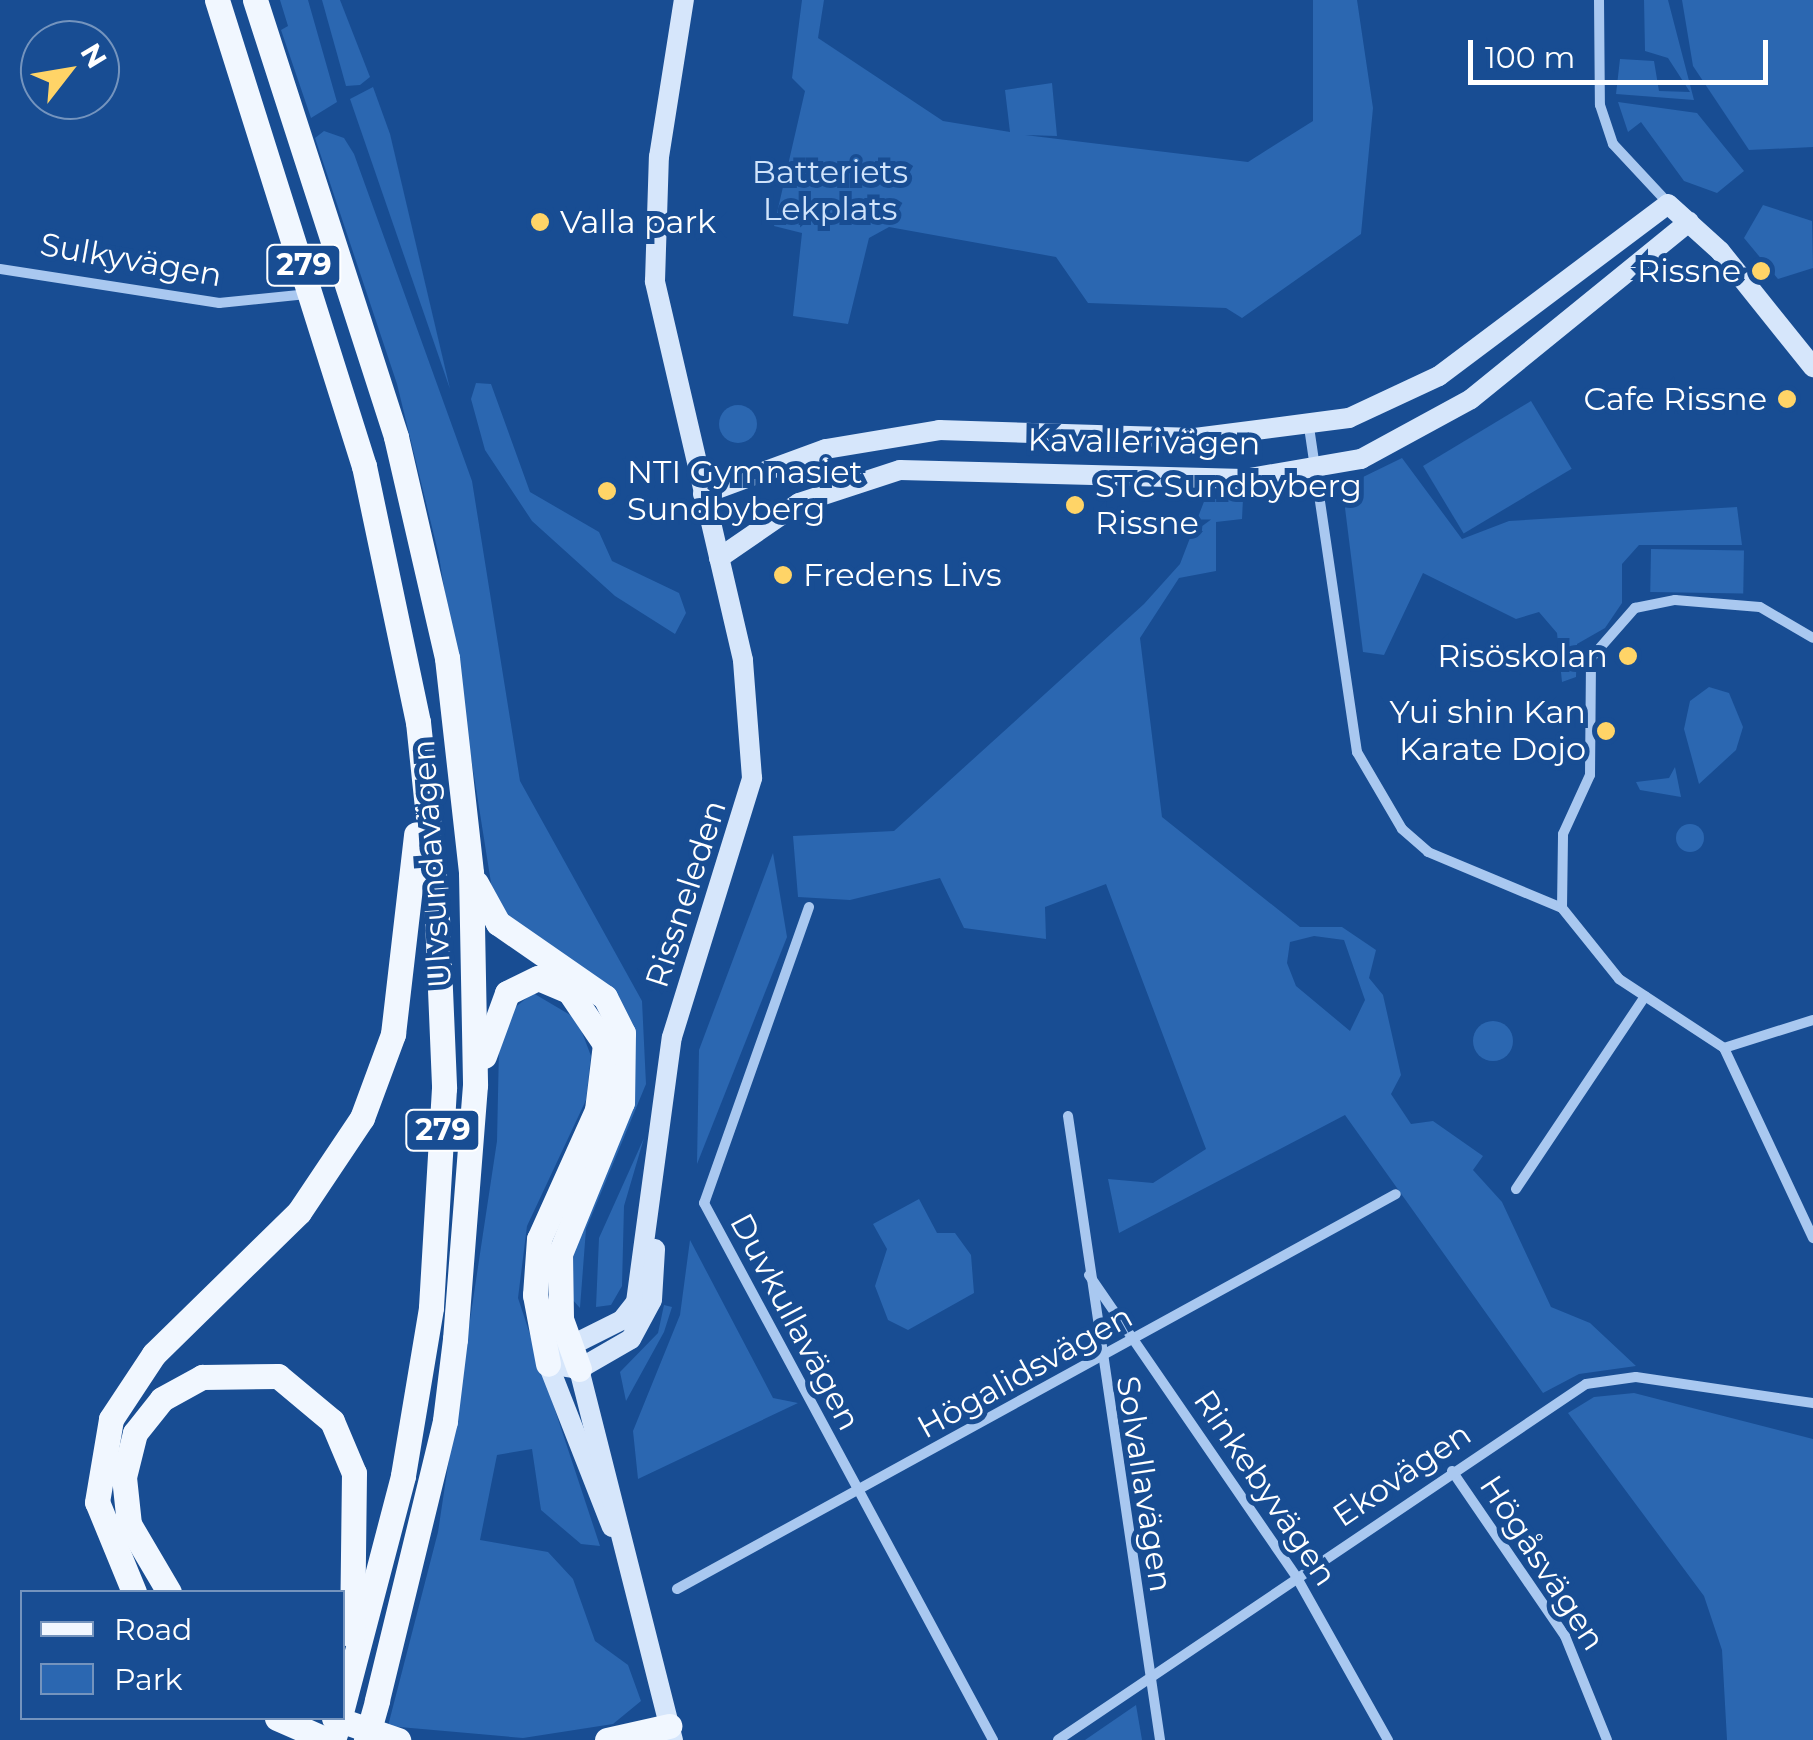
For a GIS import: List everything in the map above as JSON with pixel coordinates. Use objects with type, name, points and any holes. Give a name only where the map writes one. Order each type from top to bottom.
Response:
[{"type":"main road","name":"Ulvsundavägen","points":[[217,0],[313,293],[368,482],[418,722],[436,894],[441,1193],[403,1476],[345,1699]]},
{"type":"main road","name":"Ulvsundavägen","points":[[255,0],[375,366],[446,658],[471,873],[476,1085],[445,1421],[366,1740]]},
{"type":"main road","points":[[313,293],[338,295],[375,366]]},
{"type":"main road","points":[[133,1590],[97,1502],[111,1420],[154,1354],[320,1185],[370,1100],[409,939],[418,722]]},
{"type":"main road","points":[[471,873],[498,923],[588,980],[623,1034],[622,1102],[560,1254],[569,1341],[579,1369]]},
{"type":"main road","points":[[476,1085],[499,1006],[522,982],[538,978],[569,991],[605,1044],[598,1110],[538,1238],[535,1295],[548,1364]]},
{"type":"main road","points":[[168,1590],[129,1524],[124,1477],[135,1433],[162,1398],[202,1377],[253,1372],[298,1386],[332,1421],[359,1500],[345,1699]]},
{"type":"main road","points":[[282,1720],[330,1740]]},
{"type":"main road","points":[[343,1720],[398,1740]]},
{"type":"main road","points":[[607,1740],[671,1733]]},
{"type":"street","name":"Rissneleden","points":[[548,1364],[569,1341],[622,1320],[636,1302],[672,1037],[752,778],[743,660],[655,281],[659,157],[682,0]]},
{"type":"street","points":[[1599,0],[1600,105],[1613,144],[1689,222],[1813,367]]},
{"type":"street","name":"Kavallerivägen","points":[[703,494],[826,449],[938,430],[1194,438],[1309,427],[1374,409],[1439,376],[1668,204]]},
{"type":"street","name":"Kavallerivägen","points":[[720,558],[799,503],[900,470],[1244,479],[1316,471],[1404,439],[1471,399],[1689,222]]},
{"type":"street","name":"Sulkyvägen","points":[[0,269],[219,303],[313,293]]},
{"type":"street","points":[[1309,427],[1357,752],[1369,782],[1428,852],[1562,908],[1618,979],[1724,1048],[1813,1238]]},
{"type":"street","points":[[1562,908],[1563,834],[1590,775],[1592,658],[1635,608],[1675,600],[1760,606],[1813,638]]},
{"type":"street","name":"Duvkullavägen","points":[[810,907],[704,1202],[994,1740]]},
{"type":"street","points":[[1516,1189],[1645,996]]},
{"type":"street","points":[[1724,1048],[1813,1020]]},
{"type":"street","name":"Solvallavägen","points":[[1068,1116],[1098,1364],[1160,1740]]},
{"type":"street","name":"Rissneleden","points":[[579,1369],[615,1355],[652,1300],[661,1127]]},
{"type":"street","name":"Högalidsvägen","points":[[678,1589],[1098,1364],[1132,1341],[1396,1194]]},
{"type":"street","name":"Rinkebyvägen","points":[[1087,1272],[1297,1578],[1388,1740]]},
{"type":"street","points":[[548,1364],[579,1369],[613,1482],[615,1534]]},
{"type":"street","points":[[548,1364],[615,1534],[671,1733]]},
{"type":"street","name":"Ekovägen","points":[[1058,1740],[1562,1396],[1604,1379],[1813,1404]]},
{"type":"street","name":"Högåsvägen","points":[[1452,1471],[1565,1636],[1608,1740]]},
{"type":"green space","points":[[280,0],[308,0],[337,102],[311,118],[281,30],[288,26]]},
{"type":"green space","points":[[322,0],[340,0],[370,77],[360,85],[346,86]]},
{"type":"green space","name":"Batteriets Lekplats","points":[[802,0],[824,0],[818,38],[943,121],[1010,132],[1005,90],[1052,83],[1057,136],[1025,135],[1248,162],[1313,121],[1313,0],[1357,0],[1373,108],[1361,234],[1242,318],[1226,308],[1088,303],[1056,257],[889,227],[869,238],[848,324],[793,316],[802,233],[774,226],[805,91],[792,78]]},
{"type":"green space","points":[[1644,0],[1668,0],[1694,100],[1616,94],[1620,59],[1654,61],[1659,91],[1690,92],[1668,58],[1645,51]]},
{"type":"green space","points":[[1682,0],[1813,0],[1813,147],[1749,150],[1693,66]]},
{"type":"green space","points":[[373,87],[390,134],[450,389],[350,99]]},
{"type":"green space","points":[[1618,102],[1697,113],[1744,171],[1717,193],[1684,181],[1641,122],[1628,132]]},
{"type":"green space","points":[[324,131],[344,138],[354,154],[472,481],[520,781],[642,1001],[646,1084],[586,1229],[580,1308],[571,1298],[572,1242],[632,1100],[633,1051],[610,992],[511,923],[492,889],[439,556],[397,384],[315,138]]},
{"type":"green space","points":[[1763,205],[1812,221],[1813,268],[1778,279],[1744,238]]},
{"type":"green space","points":[[476,383],[491,384],[530,492],[599,532],[612,561],[679,593],[686,613],[675,634],[615,596],[532,521],[485,450],[471,399]]},
{"type":"green space","points":[[1531,401],[1572,469],[1464,534],[1423,466]]},
{"type":"green space","points":[[738,405],[752,410],[757,424],[752,438],[738,443],[724,438],[719,424],[724,410]]},
{"type":"green space","points":[[1402,458],[1462,539],[1509,521],[1737,507],[1742,545],[1639,545],[1622,564],[1622,603],[1605,628],[1577,644],[1576,677],[1562,682],[1557,633],[1539,612],[1516,619],[1423,573],[1384,655],[1363,652],[1345,508],[1361,478]]},
{"type":"green space","points":[[1205,499],[1243,499],[1242,519],[1216,522],[1216,571],[1179,578],[1140,638],[1162,817],[1300,927],[1342,927],[1376,950],[1369,978],[1383,995],[1401,1075],[1391,1094],[1411,1124],[1433,1121],[1483,1156],[1473,1170],[1502,1202],[1551,1307],[1590,1323],[1636,1366],[1579,1374],[1543,1393],[1345,1115],[1119,1233],[1108,1179],[1153,1183],[1206,1149],[1106,884],[1045,907],[1046,939],[964,928],[940,878],[850,900],[798,897],[793,836],[894,831],[1144,604],[1180,564]],"holes":[[[1314,936],[1344,940],[1365,1000],[1350,1031],[1296,986],[1287,963],[1290,942]]]},
{"type":"green space","points":[[1651,549],[1744,551],[1743,594],[1650,592]]},
{"type":"green space","points":[[1709,687],[1729,693],[1743,727],[1736,750],[1699,784],[1684,729],[1690,701]]},
{"type":"green space","points":[[1675,767],[1681,797],[1640,790],[1636,782],[1669,778]]},
{"type":"green space","points":[[1690,824],[1700,828],[1704,838],[1700,848],[1690,852],[1680,848],[1676,838],[1680,828]]},
{"type":"green space","points":[[773,853],[787,937],[697,1164],[699,1050]]},
{"type":"green space","points":[[533,993],[577,1019],[591,1056],[586,1100],[527,1226],[518,1298],[600,1546],[581,1544],[541,1510],[532,1449],[497,1455],[480,1540],[548,1552],[573,1579],[595,1641],[628,1665],[641,1701],[613,1724],[523,1738],[388,1726],[438,1532],[497,1141],[499,1048],[508,1013]]},
{"type":"green space","points":[[1493,1021],[1507,1027],[1513,1041],[1507,1055],[1493,1061],[1479,1055],[1473,1041],[1479,1027]]},
{"type":"green space","points":[[644,1138],[624,1206],[622,1286],[611,1305],[596,1307],[599,1238]]},
{"type":"green space","points":[[919,1199],[937,1233],[955,1233],[971,1255],[974,1293],[908,1330],[888,1320],[875,1286],[887,1249],[873,1224]]},
{"type":"green space","points":[[690,1240],[773,1398],[798,1403],[638,1479],[633,1431],[680,1315]]},
{"type":"green space","points":[[664,1305],[672,1307],[664,1332],[626,1401],[620,1372],[658,1333]]},
{"type":"green space","points":[[1634,1393],[1813,1439],[1813,1740],[1727,1740],[1722,1650],[1704,1596],[1568,1413],[1594,1397]]},
{"type":"green space","points":[[1136,1705],[1142,1740],[1085,1740]]},
{"type":"place","name":"Valla park","points":[[540,222]]},
{"type":"place","name":"Rissne","points":[[1761,271]]},
{"type":"place","name":"Cafe Rissne","points":[[1787,399]]},
{"type":"place","name":"NTI Gymnasiet Sundbyberg","points":[[607,491]]},
{"type":"place","name":"STC Sundbyberg Rissne","points":[[1075,505]]},
{"type":"place","name":"Fredens Livs","points":[[783,575]]},
{"type":"place","name":"Risöskolan","points":[[1628,656]]},
{"type":"place","name":"Yui shin Kan Karate Dojo","points":[[1606,731]]}]
